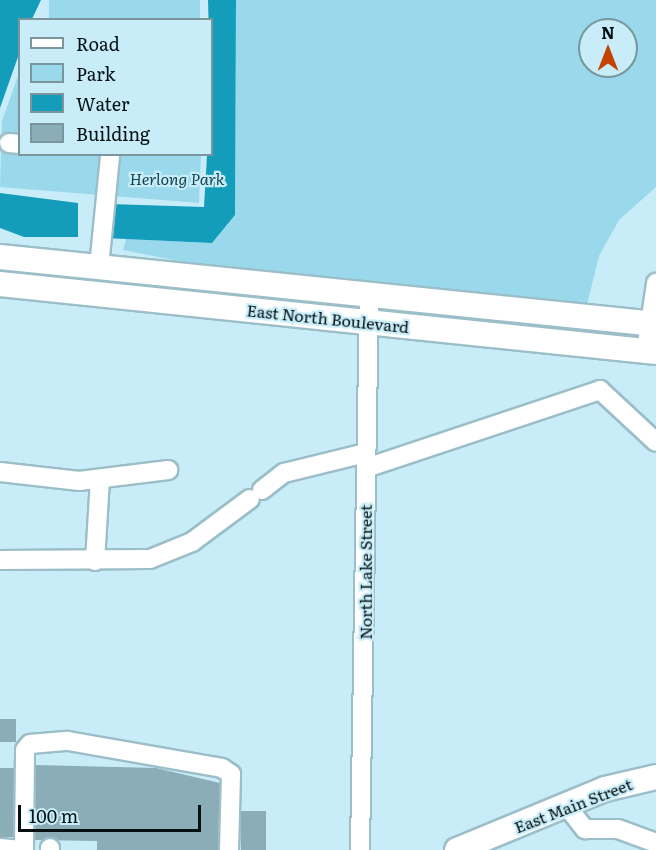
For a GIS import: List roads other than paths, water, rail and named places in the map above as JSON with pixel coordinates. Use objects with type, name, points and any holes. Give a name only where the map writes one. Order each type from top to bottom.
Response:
[{"type":"main road","name":"East North Boulevard","points":[[0,257],[652,324]]},
{"type":"main road","points":[[95,294],[99,267]]},
{"type":"main road","name":"East North Boulevard","points":[[0,284],[651,351]]},
{"type":"main road","name":"East Main Street","points":[[457,850],[566,805],[656,777]]},
{"type":"street","points":[[99,267],[110,156]]},
{"type":"street","points":[[651,351],[656,283]]},
{"type":"street","name":"North Lake Street","points":[[360,850],[369,295]]},
{"type":"street","points":[[0,560],[150,559],[192,542],[284,473],[366,460],[600,390],[656,442]]},
{"type":"street","points":[[0,471],[100,478],[168,470]]},
{"type":"street","points":[[95,561],[100,478]]},
{"type":"street","points":[[0,848],[24,849],[25,750],[30,744],[68,741],[186,760],[231,774],[229,850]]},
{"type":"street","points":[[566,805],[585,829],[618,829],[656,843]]},
{"type":"water","points":[[0,0],[41,0],[32,18],[18,18],[18,57],[0,108]]},
{"type":"water","points":[[208,0],[236,0],[235,215],[212,243],[104,238],[109,204],[204,207],[207,156],[213,156],[213,18],[208,18]]},
{"type":"water","points":[[0,193],[78,203],[78,237],[24,237],[0,228]]},
{"type":"park label","name":"Herlong Park","points":[[177,178]]}]
